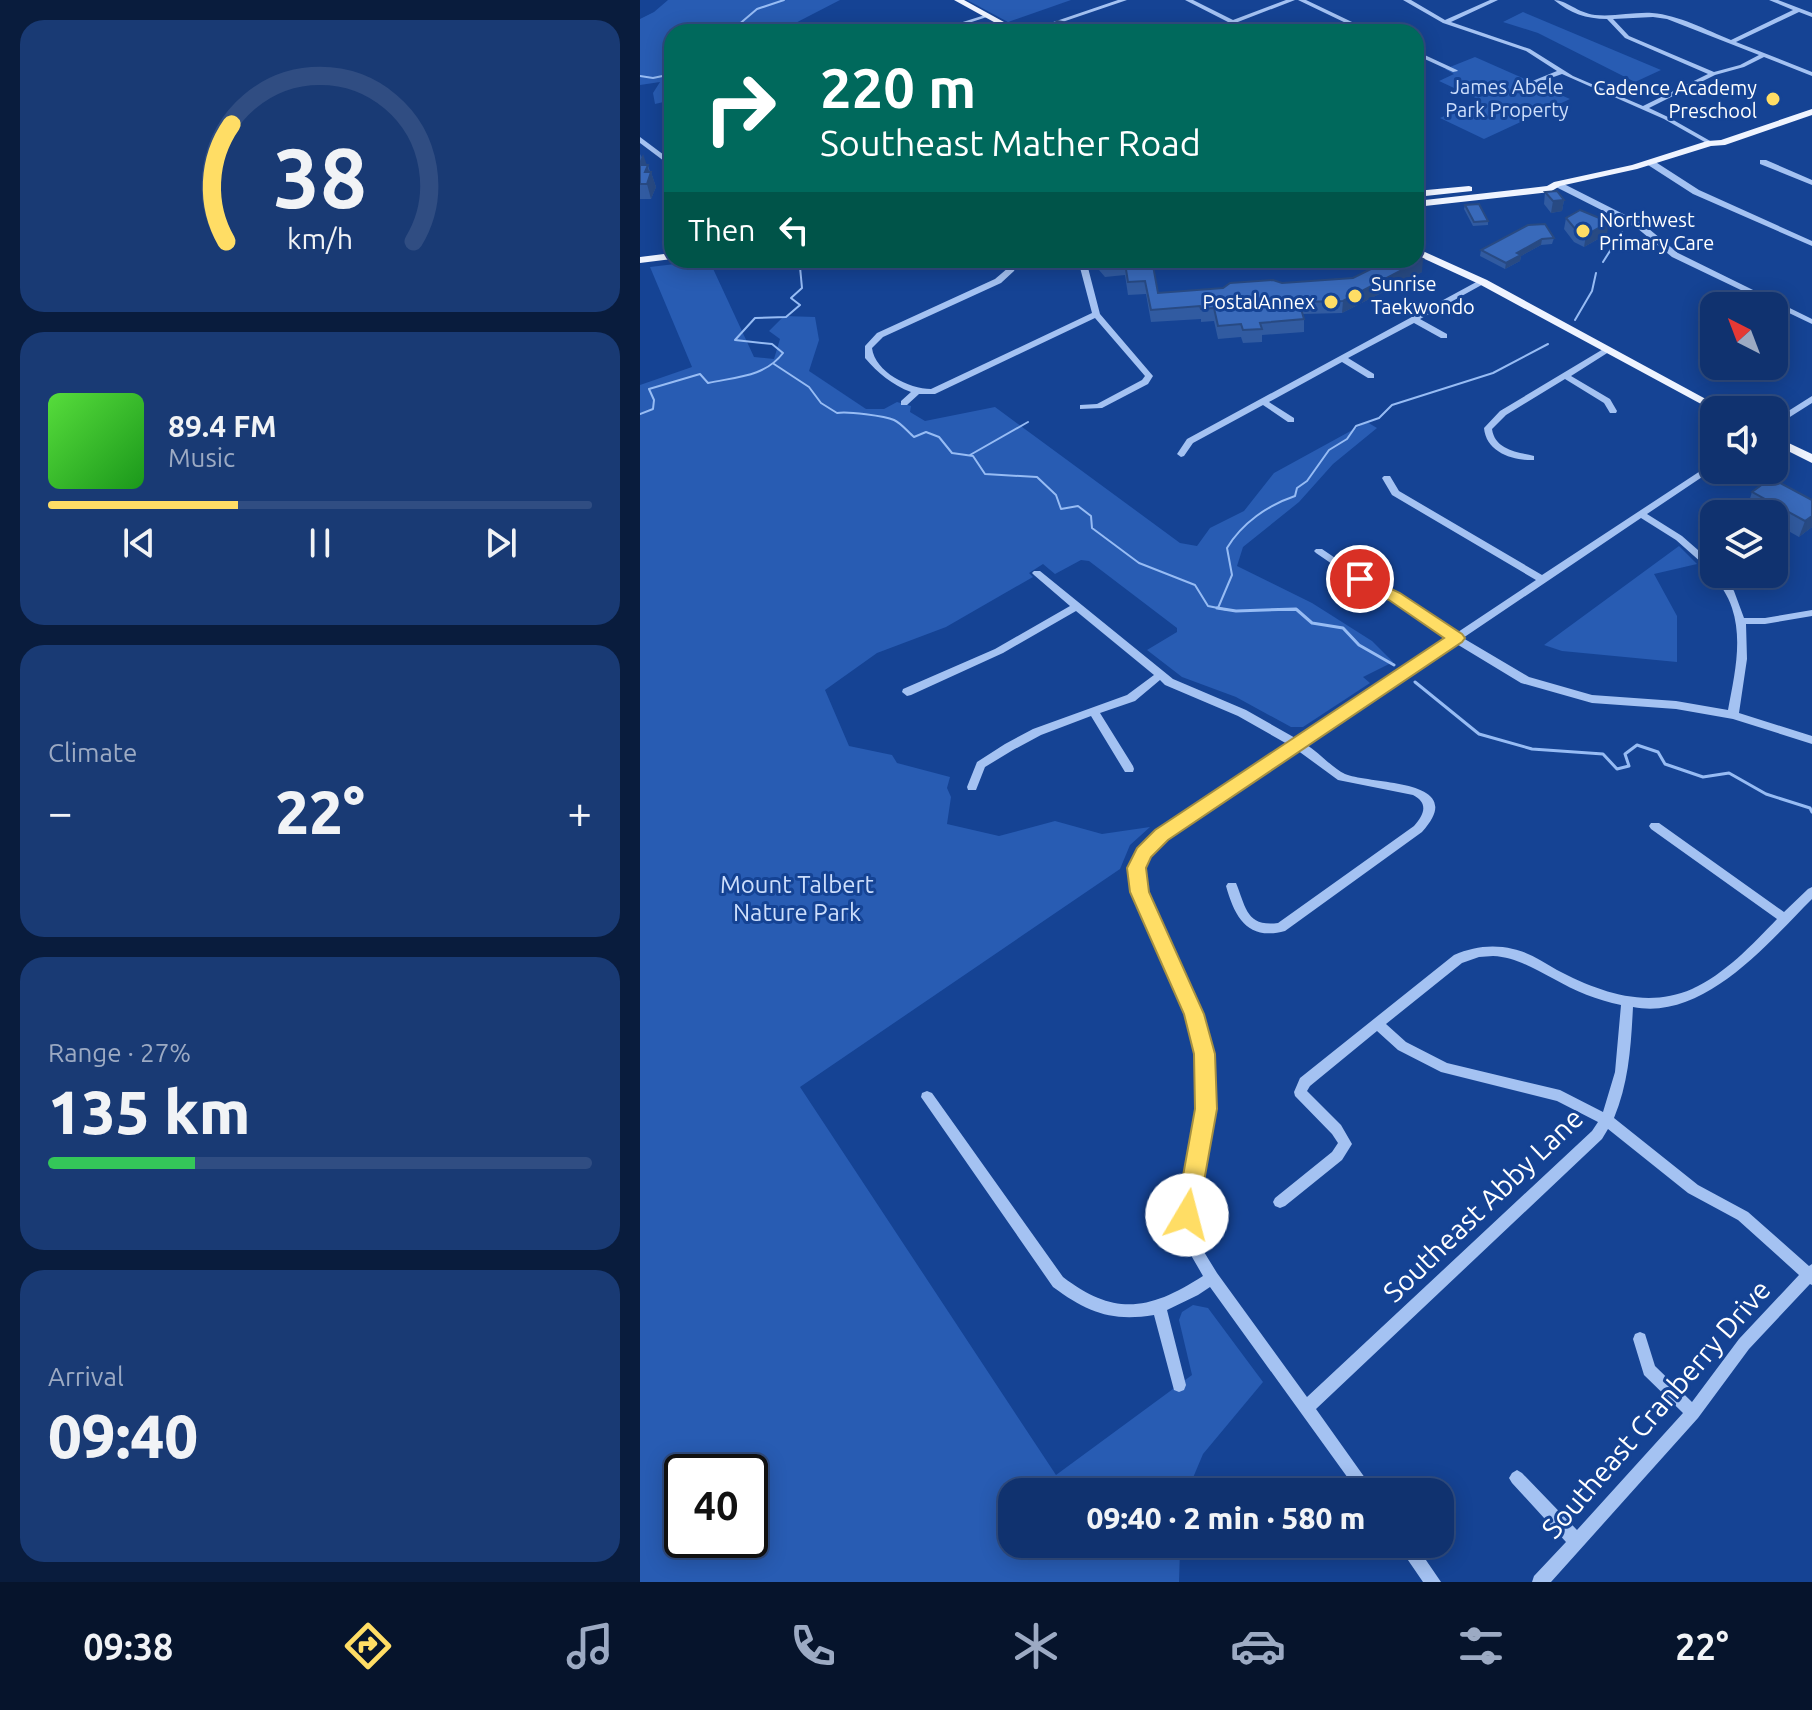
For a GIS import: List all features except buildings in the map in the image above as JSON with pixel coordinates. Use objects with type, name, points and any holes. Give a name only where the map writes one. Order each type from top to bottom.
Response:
[{"type":"main road","points":[[958,0],[1002,24]]},
{"type":"main road","points":[[1710,143],[1714,137],[1812,104]]},
{"type":"main road","points":[[1424,193],[1546,182],[1557,184],[1651,163],[1710,143],[1722,143],[1812,112]]},
{"type":"main road","points":[[1775,125],[1782,114]]},
{"type":"main road","points":[[1424,203],[1499,197],[1550,189],[1557,184]]},
{"type":"main road","points":[[1499,197],[1511,186]]},
{"type":"main road","points":[[1424,246],[1476,273],[1483,282]]},
{"type":"main road","points":[[640,250],[664,248]]},
{"type":"main road","points":[[1424,253],[1449,260]]},
{"type":"main road","points":[[1424,255],[1483,282],[1700,399]]},
{"type":"main road","points":[[640,260],[664,257]]},
{"type":"main road","points":[[1788,446],[1812,459]]},
{"type":"street","points":[[1051,24],[1124,0]]},
{"type":"street","points":[[1188,0],[1233,22]]},
{"type":"street","points":[[1228,24],[1292,0]]},
{"type":"street","points":[[1301,0],[1353,24]]},
{"type":"street","points":[[1406,0],[1445,22],[1517,45],[1561,72],[1644,108],[1710,143]]},
{"type":"street","points":[[1445,22],[1495,0]]},
{"type":"street","points":[[1557,0],[1582,16],[1663,16],[1812,74]]},
{"type":"street","points":[[1772,0],[1812,15]]},
{"type":"street","points":[[1731,42],[1798,10]]},
{"type":"street","points":[[960,24],[987,16]]},
{"type":"street","points":[[1609,18],[1627,37],[1713,74]]},
{"type":"street","points":[[1644,108],[1713,74],[1742,66],[1764,55]]},
{"type":"street","points":[[1424,57],[1455,71]]},
{"type":"street","points":[[1532,83],[1561,72]]},
{"type":"street","points":[[640,139],[664,158]]},
{"type":"street","points":[[1763,162],[1812,183]]},
{"type":"street","points":[[1651,163],[1696,192],[1812,244]]},
{"type":"street","points":[[1557,184],[1640,226],[1668,251],[1812,322]]},
{"type":"street","points":[[916,392],[869,358],[867,353],[872,342],[891,330],[998,281],[1011,268]]},
{"type":"street","points":[[1083,407],[1099,406],[1145,382],[1149,376],[1096,314],[1084,268]]},
{"type":"street","points":[[1181,454],[1190,441],[1483,282]]},
{"type":"street","points":[[904,403],[916,392],[940,389],[1096,314]]},
{"type":"street","points":[[1414,319],[1444,336]]},
{"type":"street","points":[[1531,458],[1514,455],[1492,442],[1488,428],[1503,413],[1608,350]]},
{"type":"street","points":[[1342,358],[1371,376]]},
{"type":"street","points":[[1566,376],[1607,401],[1613,411]]},
{"type":"street","points":[[1788,415],[1812,399]]},
{"type":"street","points":[[1262,401],[1291,420]]},
{"type":"street","points":[[1357,1478],[1195,1250],[1187,1215],[1206,1109],[1204,1054],[1189,1002],[1139,892],[1137,868],[1143,853],[1162,835],[1700,474]]},
{"type":"street","points":[[1387,478],[1395,493],[1543,580]]},
{"type":"street","points":[[1641,514],[1687,543],[1700,556]]},
{"type":"street","points":[[1319,551],[1509,672],[1565,693],[1614,702],[1676,705],[1733,715],[1812,740]]},
{"type":"street","points":[[1037,573],[1159,676],[1228,706],[1298,746],[1342,777],[1397,786],[1423,795],[1429,804],[1428,818],[1418,829],[1281,928],[1264,931],[1253,926],[1236,902],[1232,886]]},
{"type":"street","points":[[1727,588],[1743,621],[1744,641],[1733,715]]},
{"type":"street","points":[[907,692],[999,651],[1077,606]]},
{"type":"street","points":[[1743,621],[1774,620],[1812,613]]},
{"type":"street","points":[[972,787],[981,765],[1009,747],[1037,732],[1131,698],[1159,676]]},
{"type":"street","points":[[1094,712],[1129,769]]},
{"type":"street","points":[[1655,826],[1784,918]]},
{"type":"street","points":[[1280,1202],[1337,1156],[1345,1144],[1341,1134],[1300,1092],[1305,1082],[1458,959],[1485,950],[1516,954],[1593,992],[1627,1003],[1676,1001],[1721,980],[1812,892]]},
{"type":"street","name":"Southeast Abby Lane","points":[[1306,1408],[1580,1154],[1607,1120],[1622,1075],[1627,1003]]},
{"type":"street","points":[[1378,1024],[1402,1046],[1445,1068],[1560,1096],[1607,1120],[1693,1189],[1743,1216],[1811,1275]]},
{"type":"street","points":[[927,1097],[1058,1282],[1075,1297],[1100,1307],[1126,1312],[1176,1301],[1212,1278]]},
{"type":"street","name":"Southeast Cranberry Drive","points":[[1540,1582],[1693,1413],[1744,1344],[1811,1275]]},
{"type":"street","points":[[1159,1307],[1179,1385]]},
{"type":"street","points":[[1640,1339],[1649,1370],[1693,1413]]},
{"type":"street","points":[[1517,1478],[1577,1542]]},
{"type":"street","points":[[1415,1558],[1433,1582]]},
{"type":"green space","points":[[668,0],[840,0],[794,24],[664,24],[664,102],[655,104],[653,93],[660,82],[640,85],[640,19]]},
{"type":"green space","points":[[967,0],[1071,0],[1008,22]]},
{"type":"green space","points":[[1523,12],[1661,70],[1635,82],[1538,33],[1503,22]]},
{"type":"green space","name":"James Abele Park Property","points":[[1475,57],[1570,99],[1484,139],[1440,118],[1480,100],[1439,81],[1454,74],[1445,69]]},
{"type":"green space","name":"Mount Talbert Nature Park","points":[[650,267],[713,268],[754,357],[774,359],[780,339],[769,331],[784,316],[815,317],[819,340],[809,371],[866,409],[884,409],[897,402],[911,406],[910,412],[925,421],[995,407],[1180,543],[1197,546],[1210,528],[1244,511],[1274,473],[1367,422],[1377,428],[1333,464],[1299,502],[1243,547],[1237,566],[1312,603],[1372,641],[1393,662],[1363,677],[1370,683],[1303,727],[1291,727],[1236,697],[1182,677],[1147,650],[1177,632],[1177,628],[1089,561],[1081,560],[1055,574],[1043,564],[1029,573],[1033,577],[946,627],[877,653],[825,690],[849,746],[892,755],[897,763],[950,777],[947,824],[999,836],[1055,821],[1102,834],[1150,827],[1130,845],[1120,869],[800,1087],[1056,1475],[1192,1375],[1179,1320],[1182,1312],[1193,1305],[1208,1308],[1263,1382],[1203,1454],[1193,1478],[998,1478],[998,1558],[1180,1558],[1179,1582],[640,1582],[640,385],[692,367]]},
{"type":"green space","points":[[1679,546],[1697,564],[1654,574],[1677,616],[1677,662],[1562,651],[1544,645]]},
{"type":"waterway","points":[[739,24],[757,9],[784,0]]},
{"type":"waterway","points":[[640,76],[664,76]]},
{"type":"waterway","points":[[1603,262],[1622,232]]},
{"type":"waterway","points":[[640,414],[653,409],[654,400],[649,389],[700,374],[708,383],[739,377],[776,361],[783,353],[772,344],[735,340],[755,318],[786,317],[800,305],[791,298],[802,288],[800,268]]},
{"type":"waterway","points":[[1575,320],[1592,291],[1596,273]]},
{"type":"waterway","points":[[1218,608],[1232,575],[1227,548],[1233,539],[1256,516],[1295,496],[1297,488],[1307,481],[1329,450],[1347,439],[1356,426],[1379,418],[1392,405],[1493,373],[1548,344]]},
{"type":"waterway","points":[[774,364],[809,387],[821,403],[837,413],[889,418],[914,437],[926,432],[939,437],[952,453],[973,456],[985,474],[1037,477],[1056,495],[1061,509],[1078,506],[1091,516],[1092,528],[1139,563],[1195,585],[1208,606],[1218,608]]},
{"type":"waterway","points":[[970,455],[1028,422]]},
{"type":"waterway","points":[[1217,608],[1222,609]]},
{"type":"waterway","points":[[1222,609],[1296,609],[1312,623],[1343,628],[1359,645],[1394,665]]},
{"type":"waterway","points":[[1222,609],[1228,610]]},
{"type":"waterway","points":[[1277,610],[1297,610]]},
{"type":"waterway","points":[[1415,682],[1479,734],[1532,749],[1603,754],[1617,769],[1629,766],[1625,754],[1637,745],[1658,752],[1665,764],[1703,777],[1729,773],[1766,794],[1810,808],[1812,812]]},
{"type":"place","name":"Cadence Academy Preschool","points":[[1773,99]]},
{"type":"place","name":"Northwest Primary Care","points":[[1583,231]]},
{"type":"place","name":"Sunrise Taekwondo","points":[[1355,296]]},
{"type":"place","name":"PostalAnnex","points":[[1331,302]]},
{"type":"route","points":[[1187,1215],[1189,1190],[1200,1150],[1206,1109],[1204,1054],[1194,1014],[1139,892],[1137,868],[1143,853],[1162,835],[1456,638],[1394,596],[1360,579]]}]
